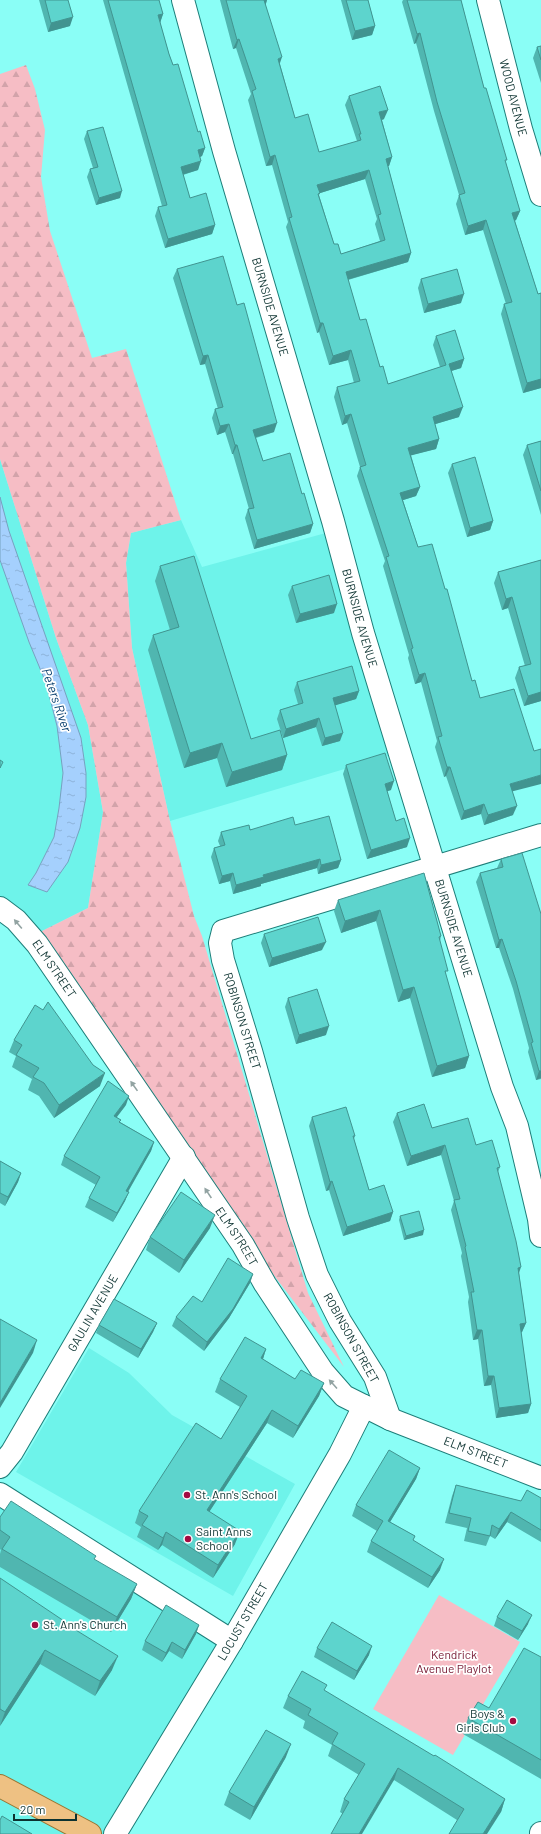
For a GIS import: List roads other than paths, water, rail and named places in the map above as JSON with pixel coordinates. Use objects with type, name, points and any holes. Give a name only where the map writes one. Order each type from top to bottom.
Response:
[{"type":"main road","points":[[0,1786],[90,1834]]},
{"type":"street","name":"BURNSIDE AVENUE","points":[[183,0],[224,151],[333,521],[364,633],[502,1087],[516,1126],[539,1219],[541,1236]]},
{"type":"street","name":"WOOD AVENUE","points":[[488,0],[521,129],[541,195]]},
{"type":"street","name":"ROBINSON STREET","points":[[390,1419],[375,1377],[340,1321],[318,1275],[298,1218],[251,1051],[223,960],[220,943],[222,931],[233,926],[541,836]]},
{"type":"street","name":"ELM STREET","points":[[0,908],[16,920],[37,944],[243,1245],[265,1284],[323,1372],[344,1396],[390,1419],[541,1478]]},
{"type":"street","name":"GAULIN AVENUE","points":[[0,1467],[12,1452],[184,1157]]},
{"type":"street","name":"LOCUST STREET","points":[[116,1834],[232,1640],[340,1454],[364,1406]]},
{"type":"street","points":[[0,1494],[232,1640]]},
{"type":"water","name":"Peters River","points":[[0,497],[9,531],[81,738],[86,773],[86,797],[80,828],[68,862],[47,892],[28,885],[36,873],[54,837],[63,773],[57,726],[46,683],[29,642],[0,560]]},
{"type":"place","name":"St. Ann's School","points":[[187,1495]]},
{"type":"place","name":"Saint Anns School","points":[[188,1539]]},
{"type":"place","name":"St. Ann's Church","points":[[35,1625]]},
{"type":"place","name":"Boys & Girls Club","points":[[513,1721]]},
{"type":"park label","name":"Kendrick Avenue Playlot","points":[[454,1662]]}]
